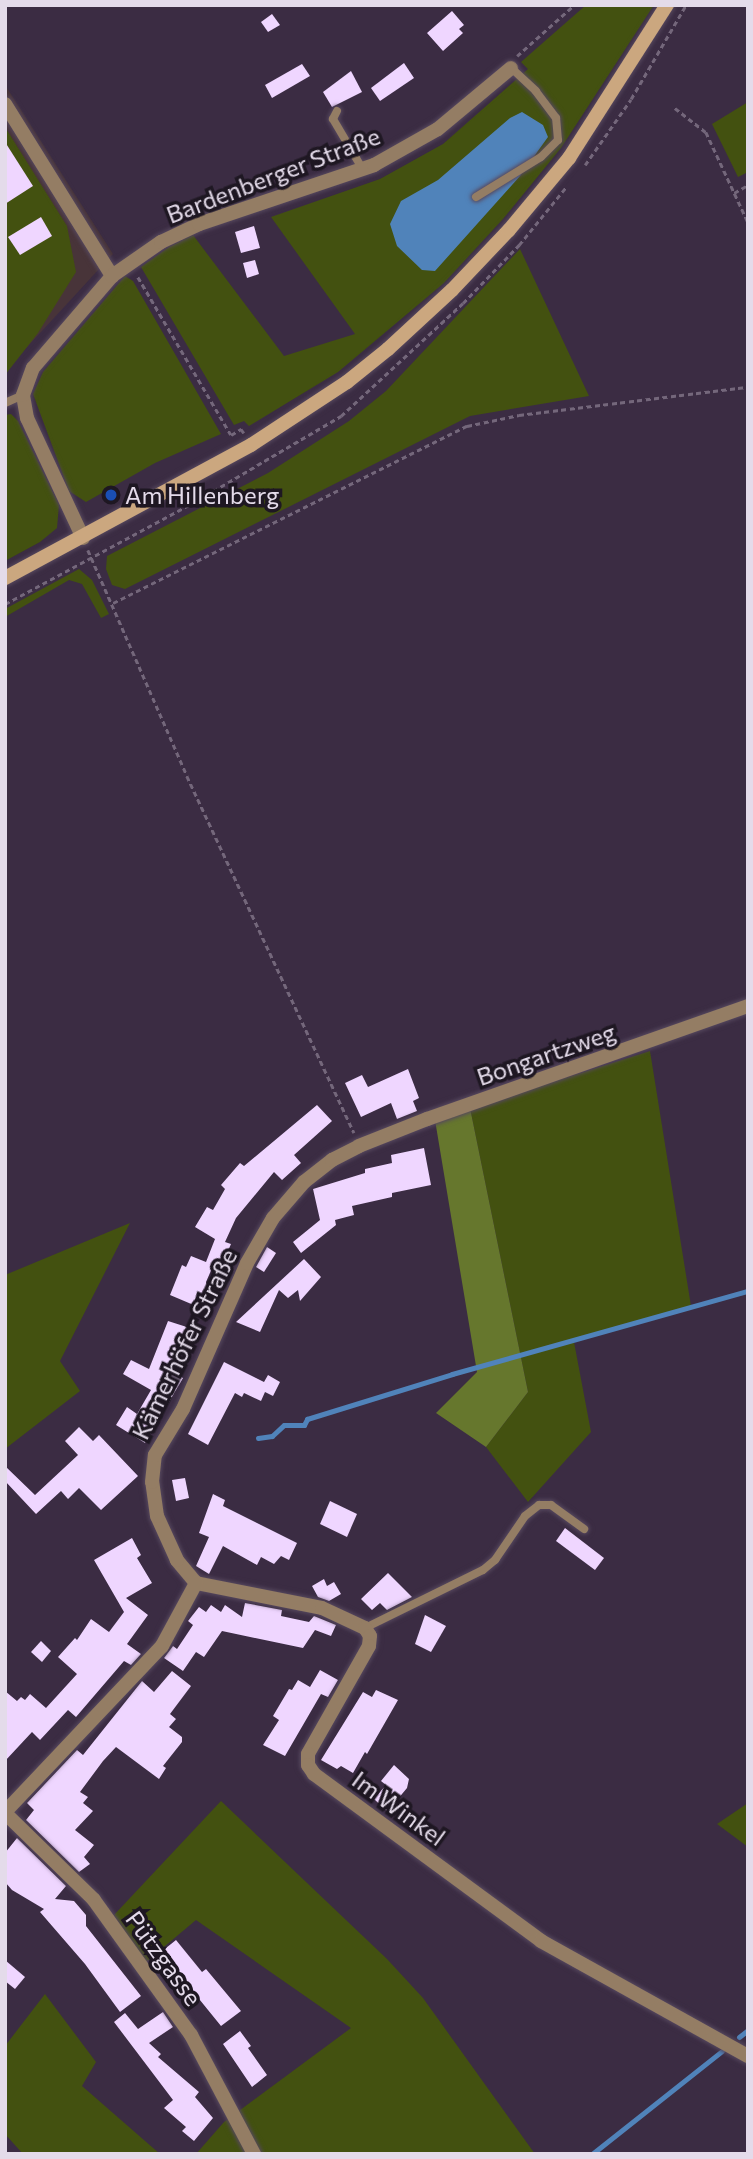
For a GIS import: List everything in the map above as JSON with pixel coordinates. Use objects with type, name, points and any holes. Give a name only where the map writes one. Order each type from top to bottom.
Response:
[{"type":"main road","points":[[5,578],[251,445],[346,382],[388,349],[452,290],[569,158],[617,87],[667,5]]},
{"type":"street","name":"Bardenberger Straße","points":[[23,395],[33,368],[112,276],[130,262],[161,242],[199,224],[363,170],[438,130],[512,68]]},
{"type":"street","points":[[5,104],[112,276]]},
{"type":"street","points":[[23,395],[27,418],[83,538]]},
{"type":"street","name":"Bongartzweg","points":[[359,1146],[427,1119],[748,1006]]},
{"type":"street","name":"Kämerhöfer Straße","points":[[196,1583],[177,1560],[157,1516],[152,1482],[155,1455],[183,1409],[247,1263],[273,1218],[304,1182],[332,1160],[359,1146]]},
{"type":"street","points":[[5,1812],[162,1646],[196,1583],[322,1608],[365,1628]]},
{"type":"street","name":"Im Winkel","points":[[365,1628],[370,1636],[369,1646],[308,1754],[308,1765],[314,1774],[541,1941],[748,2056]]},
{"type":"street","name":"Pützgasse","points":[[5,1812],[94,1900],[191,2035],[254,2154]]},
{"type":"lane","points":[[476,197],[541,157],[558,140],[556,118],[536,91],[512,68]]},
{"type":"lane","points":[[337,111],[333,120],[363,170]]},
{"type":"lane","points":[[5,403],[23,395]]},
{"type":"lane","points":[[365,1628],[482,1570],[495,1560],[525,1516],[539,1505],[551,1505],[584,1530]]},
{"type":"path","points":[[512,68],[519,52],[574,5]]},
{"type":"path","points":[[675,108],[706,132],[748,222]]},
{"type":"path","points":[[734,193],[748,185]]},
{"type":"path","points":[[5,604],[191,504],[261,463],[241,429],[231,435],[130,262]]},
{"type":"path","points":[[113,603],[467,426],[519,415],[748,387]]},
{"type":"path","points":[[90,556],[187,776],[359,1146]]},
{"type":"shaded area","points":[[5,85],[113,254],[5,371]]},
{"type":"green space","points":[[586,5],[654,5],[561,148],[503,219],[444,283],[338,372],[249,426],[244,421],[234,425],[141,267],[169,247],[193,235],[284,356],[355,334],[271,217],[380,179],[443,144],[528,69],[521,62]]},
{"type":"green space","points":[[748,102],[748,172],[738,177],[712,124]]},
{"type":"green space","points":[[5,127],[67,226],[76,272],[38,333],[5,375]]},
{"type":"green space","points":[[520,249],[589,396],[470,416],[125,589],[112,585],[106,569],[107,556],[268,473],[349,421],[386,391]]},
{"type":"green space","points":[[125,276],[133,281],[221,434],[155,463],[86,502],[69,491],[33,394],[43,372]]},
{"type":"green space","points":[[11,414],[18,421],[59,505],[57,528],[40,542],[5,561],[5,415]]},
{"type":"green space","points":[[79,569],[92,580],[109,614],[101,618],[82,584],[69,580],[5,617],[5,609]]},
{"type":"green space","points":[[650,1051],[691,1306],[574,1342],[591,1432],[528,1502],[486,1447],[528,1392],[470,1108]]},
{"type":"green space","points":[[470,1108],[528,1392],[486,1447],[436,1413],[477,1372],[435,1120]]},
{"type":"green space","points":[[130,1223],[60,1361],[80,1391],[5,1449],[5,1275]]},
{"type":"green space","points":[[221,1801],[387,1959],[423,1998],[535,2154],[196,2154],[224,2122],[351,2028],[196,1920],[146,1962],[114,1915]]},
{"type":"green space","points":[[748,1803],[748,1847],[717,1824]]},
{"type":"green space","points":[[45,1994],[96,2062],[82,2086],[160,2154],[23,2154],[5,2134],[5,2046]]},
{"type":"water","points":[[522,112],[543,125],[548,137],[520,176],[435,271],[422,270],[397,246],[390,224],[401,201],[438,180],[510,118]]},
{"type":"building","points":[[452,11],[464,25],[459,29],[463,33],[443,51],[427,33]]},
{"type":"building","points":[[272,14],[280,25],[268,32],[261,22]]},
{"type":"building","points":[[404,63],[414,78],[380,101],[371,88]]},
{"type":"building","points":[[302,64],[310,76],[272,98],[265,85]]},
{"type":"building","points":[[351,71],[362,92],[332,107],[323,92]]},
{"type":"building","points":[[5,142],[33,186],[5,204]]},
{"type":"building","points":[[41,217],[52,236],[20,255],[8,237]]},
{"type":"building","points":[[254,226],[260,248],[241,253],[235,232]]},
{"type":"building","points":[[255,260],[259,274],[247,278],[243,263]]},
{"type":"building","points":[[408,1069],[419,1098],[413,1101],[417,1111],[397,1119],[391,1103],[361,1117],[345,1083],[362,1075],[368,1087]]},
{"type":"building","points":[[317,1105],[332,1121],[294,1155],[301,1163],[282,1180],[274,1172],[236,1218],[225,1242],[231,1244],[220,1269],[213,1266],[206,1282],[207,1288],[196,1306],[170,1295],[182,1265],[186,1267],[191,1256],[206,1262],[215,1239],[195,1227],[207,1207],[213,1210],[225,1189],[221,1185],[240,1163],[244,1166]]},
{"type":"building","points":[[424,1148],[431,1185],[392,1193],[392,1197],[352,1206],[354,1215],[335,1220],[336,1225],[301,1253],[293,1242],[320,1220],[313,1189],[365,1173],[365,1169],[392,1163],[391,1155]]},
{"type":"building","points":[[267,1247],[276,1253],[264,1272],[256,1267]]},
{"type":"building","points":[[304,1259],[321,1277],[300,1301],[298,1290],[288,1298],[279,1290],[260,1332],[236,1322]]},
{"type":"building","points":[[168,1321],[193,1329],[186,1352],[182,1351],[170,1371],[183,1378],[145,1443],[116,1425],[127,1407],[137,1414],[151,1390],[123,1374],[131,1360],[149,1369]]},
{"type":"building","points":[[224,1362],[264,1382],[268,1375],[280,1382],[273,1396],[265,1392],[261,1401],[244,1393],[242,1397],[235,1393],[208,1445],[188,1434]]},
{"type":"building","points":[[79,1427],[93,1441],[99,1435],[138,1476],[101,1510],[79,1488],[68,1499],[61,1491],[36,1514],[5,1481],[5,1466],[35,1495],[78,1455],[65,1441]]},
{"type":"building","points":[[185,1478],[189,1498],[176,1501],[172,1480]]},
{"type":"building","points":[[213,1494],[225,1500],[223,1506],[297,1543],[289,1560],[281,1556],[274,1564],[261,1557],[257,1565],[223,1546],[209,1574],[196,1566],[209,1537],[199,1533]]},
{"type":"building","points":[[330,1501],[357,1514],[347,1537],[320,1524]]},
{"type":"building","points":[[565,1528],[604,1558],[595,1570],[556,1541]]},
{"type":"building","points":[[132,1538],[141,1555],[137,1558],[152,1583],[126,1598],[148,1615],[127,1644],[141,1654],[131,1665],[124,1661],[76,1717],[68,1710],[40,1740],[32,1732],[5,1761],[5,1691],[17,1701],[21,1697],[25,1700],[30,1694],[46,1708],[77,1674],[58,1657],[75,1638],[77,1640],[91,1619],[109,1632],[124,1612],[94,1560]]},
{"type":"building","points":[[388,1573],[412,1597],[387,1610],[380,1603],[372,1610],[361,1599]]},
{"type":"building","points":[[324,1579],[327,1586],[334,1582],[341,1594],[329,1601],[318,1597],[312,1586]]},
{"type":"building","points":[[245,1603],[282,1610],[281,1616],[309,1622],[314,1616],[336,1625],[331,1636],[315,1630],[303,1648],[222,1631],[204,1657],[196,1652],[183,1671],[164,1658],[173,1646],[177,1649],[193,1625],[188,1621],[199,1607],[206,1612],[211,1605],[221,1612],[225,1605],[242,1617]]},
{"type":"building","points":[[425,1615],[446,1626],[431,1652],[415,1644]]},
{"type":"building","points":[[41,1641],[51,1651],[42,1662],[31,1652]]},
{"type":"building","points":[[320,1670],[338,1680],[328,1697],[321,1694],[285,1756],[263,1745],[279,1720],[273,1716],[289,1689],[292,1690],[298,1680],[310,1687]]},
{"type":"building","points":[[172,1671],[191,1686],[170,1714],[176,1719],[169,1727],[182,1737],[182,1742],[163,1766],[166,1768],[159,1779],[116,1747],[103,1761],[80,1792],[88,1797],[83,1803],[93,1811],[75,1830],[94,1845],[84,1857],[90,1864],[79,1872],[26,1820],[34,1810],[27,1803],[77,1750],[83,1755],[142,1681],[154,1692]]},
{"type":"building","points":[[376,1690],[398,1700],[353,1773],[341,1766],[337,1769],[321,1760],[363,1692],[372,1697]]},
{"type":"building","points":[[394,1765],[409,1779],[407,1788],[397,1800],[400,1802],[390,1814],[374,1799],[386,1785],[381,1781]]},
{"type":"building","points":[[17,1838],[66,1886],[55,1899],[74,1901],[86,1915],[86,1926],[141,1996],[120,2012],[85,1964],[40,1912],[44,1909],[12,1890],[5,1882],[5,1853]]},
{"type":"building","points":[[176,1940],[202,1972],[206,1969],[241,2011],[221,2026],[161,1952]]},
{"type":"building","points":[[5,1960],[25,1977],[15,1989],[5,1981]]},
{"type":"building","points":[[163,2012],[173,2027],[149,2043],[161,2054],[158,2057],[199,2092],[195,2097],[213,2118],[194,2141],[182,2131],[186,2127],[164,2108],[173,2100],[114,2022],[125,2013],[138,2029]]},
{"type":"building","points":[[240,2031],[267,2075],[252,2087],[223,2044]]},
{"type":"waterway","points":[[258,1438],[272,1436],[284,1425],[304,1425],[307,1419],[452,1374],[748,1291]]},
{"type":"waterway","points":[[739,2037],[748,2030]]},
{"type":"waterway","points":[[592,2154],[722,2051]]},
{"type":"place","name":"Am Hillenberg","points":[[111,495]]}]
